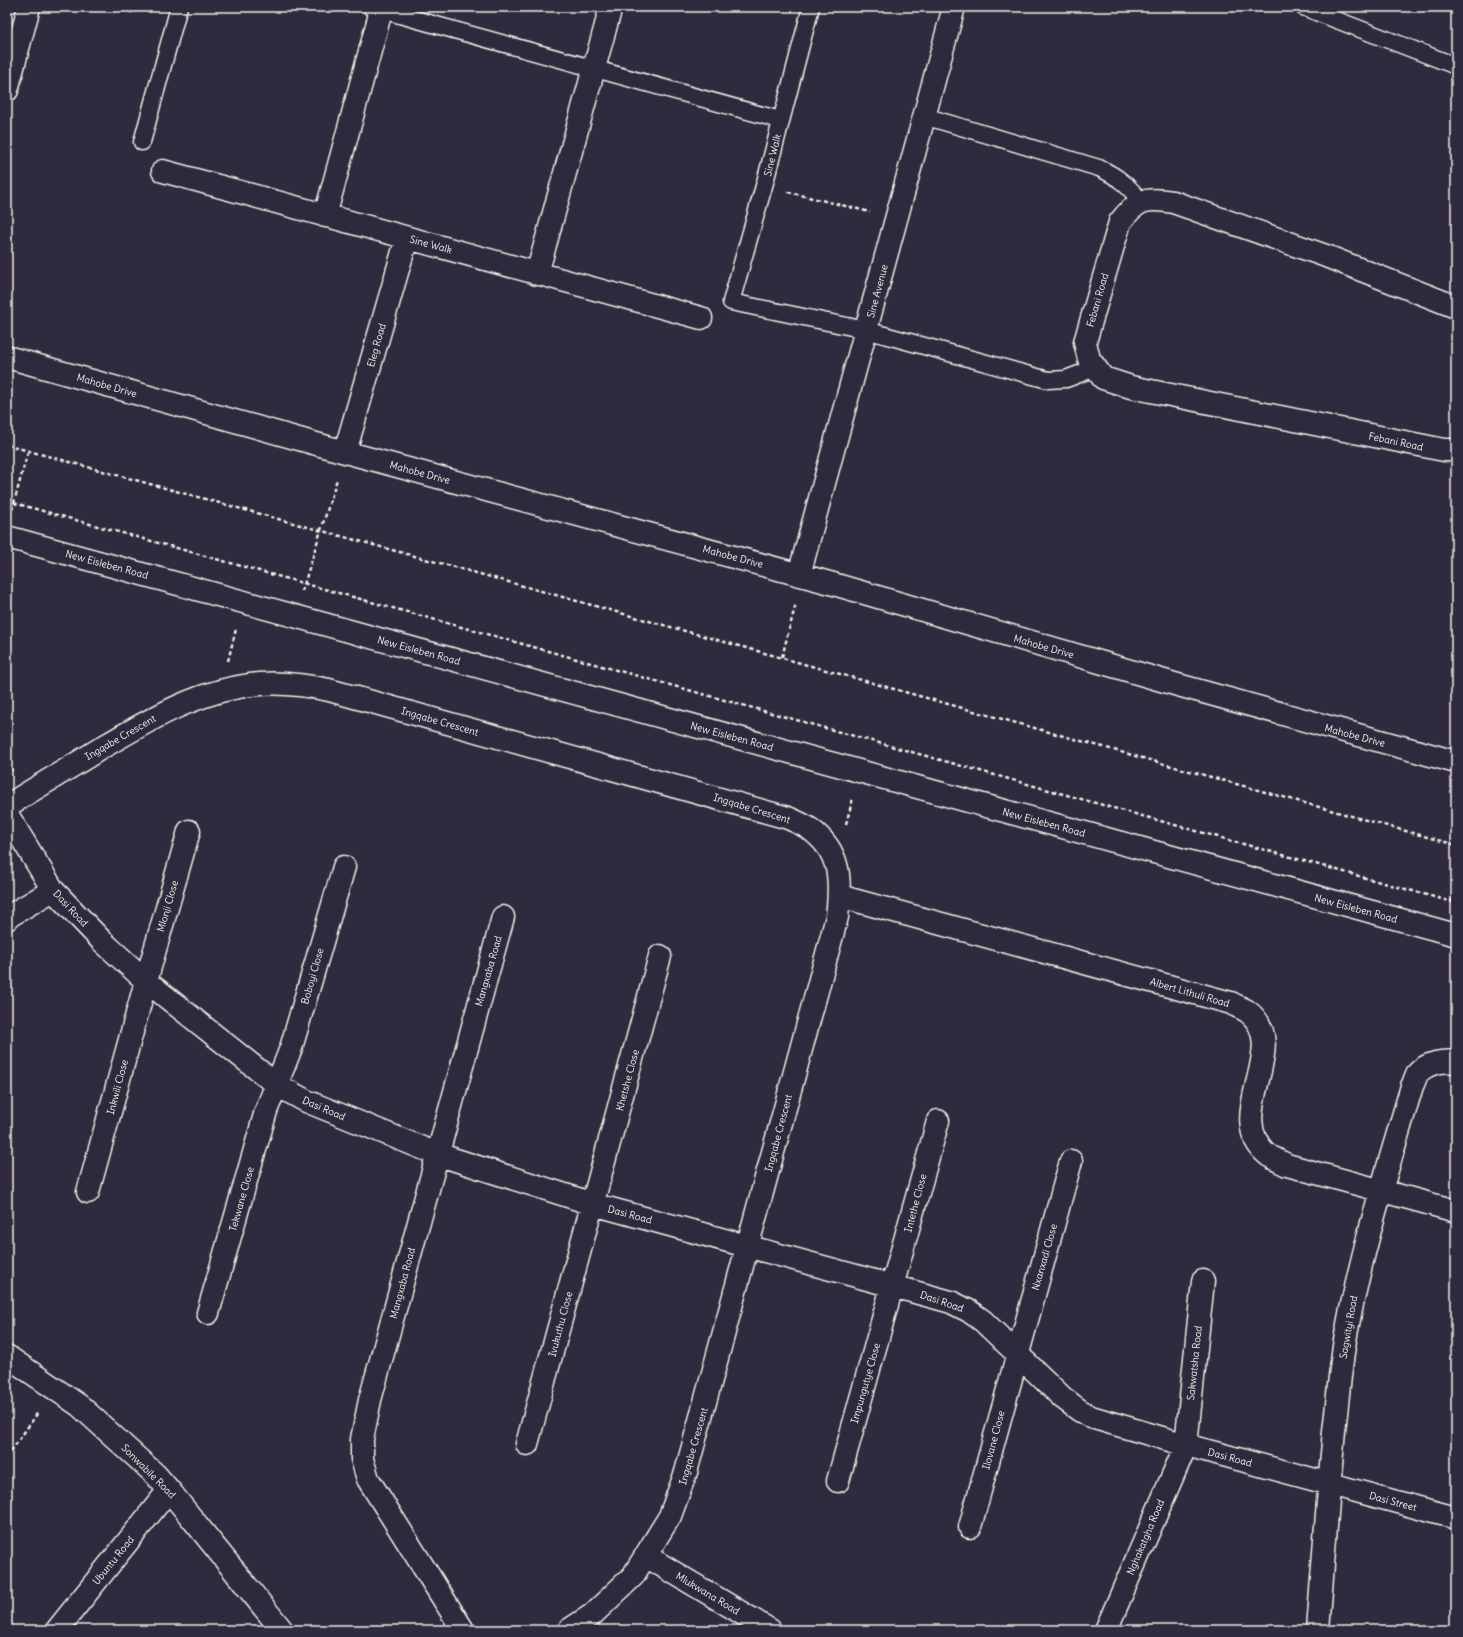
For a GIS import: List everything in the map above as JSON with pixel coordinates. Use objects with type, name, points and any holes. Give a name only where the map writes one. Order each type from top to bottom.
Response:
[{"type":"street","points":[[7,90],[29,7]]},
{"type":"street","points":[[537,274],[611,7]]},
{"type":"street","name":"Sine Avenue","points":[[799,575],[954,7]]},
{"type":"street","points":[[325,216],[378,8]]},
{"type":"street","name":"Sine Walk","points":[[163,171],[701,318]]},
{"type":"street","points":[[1142,202],[1158,200],[1173,202],[1326,256],[1456,307]]},
{"type":"street","name":"Febani Road","points":[[1142,202],[1131,208],[1120,222],[1085,342],[1089,359],[1103,378],[1131,387],[1444,450],[1456,450]]},
{"type":"street","name":"Eleg Road","points":[[345,452],[407,238]]},
{"type":"street","name":"Mahobe Drive","points":[[7,358],[345,452],[799,575],[1193,689],[1456,762]]},
{"type":"street","name":"New Eisleben Road","points":[[9,527],[243,602],[1456,935]]},
{"type":"street","name":"Ingqabe Crescent","points":[[7,806],[144,723],[184,702],[221,690],[259,684],[294,683],[329,690],[788,818],[810,829],[825,842],[834,857],[839,877],[837,917],[686,1472],[670,1516],[634,1576],[592,1615],[569,1630]]},
{"type":"street","name":"Dasi Road","points":[[7,814],[53,890],[102,941],[146,981],[277,1085],[306,1101],[437,1154],[593,1204],[748,1245],[951,1302],[970,1311],[983,1321],[1063,1398],[1079,1410],[1105,1421],[1186,1445],[1329,1483]]},
{"type":"street","name":"Mlonji Close","points":[[146,981],[189,831]]},
{"type":"street","name":"Boboyi Close","points":[[277,1085],[291,1048],[344,867]]},
{"type":"street","points":[[7,919],[11,915],[53,890]]},
{"type":"street","name":"Albert Lithuli Road","points":[[839,896],[1231,1003],[1248,1012],[1258,1024],[1264,1038],[1264,1053],[1254,1094],[1251,1118],[1255,1140],[1268,1155],[1287,1165],[1456,1211]]},
{"type":"street","name":"Mangxaba Road","points":[[463,1630],[368,1479],[362,1459],[362,1440],[370,1400],[503,917]]},
{"type":"street","name":"Khetshe Close","points":[[593,1204],[660,956]]},
{"type":"street","name":"Inkwili Close","points":[[88,1192],[146,981]]},
{"type":"street","name":"Sagwityi Road","points":[[1318,1630],[1329,1483],[1340,1372],[1345,1336],[1354,1296],[1382,1190],[1412,1086],[1418,1074],[1430,1065],[1442,1062],[1456,1062]]},
{"type":"street","name":"Tekwane Close","points":[[208,1313],[266,1111],[277,1085]]},
{"type":"street","name":"Intethe Close","points":[[892,1285],[938,1121]]},
{"type":"street","name":"Nxanxadi Close","points":[[1017,1354],[1071,1161]]},
{"type":"street","name":"Ivukuthu Close","points":[[527,1444],[593,1204]]},
{"type":"street","name":"Sakwatsha Road","points":[[1186,1445],[1203,1281]]},
{"type":"street","name":"Impungutye Close","points":[[838,1481],[892,1285]]},
{"type":"street","name":"Ilovane Close","points":[[970,1527],[1017,1354]]},
{"type":"street","name":"Sonwabile Road","points":[[7,1356],[80,1406],[156,1476],[169,1490],[280,1629]]},
{"type":"street","name":"Nghakatgha Road","points":[[1106,1630],[1186,1445]]},
{"type":"street","name":"Dasi Street","points":[[1329,1483],[1456,1518]]},
{"type":"street","name":"Ubuntu Road","points":[[57,1630],[169,1490]]},
{"type":"street","name":"Mlukwana Road","points":[[646,1556],[770,1630]]},
{"type":"lane","points":[[142,142],[179,7]]},
{"type":"lane","name":"Sine Walk","points":[[811,7],[780,120],[764,186],[731,302],[866,330]]},
{"type":"lane","points":[[1303,7],[1456,66]]},
{"type":"lane","points":[[378,8],[780,120]]},
{"type":"lane","points":[[924,116],[1099,168],[1115,175],[1126,184],[1142,202]]},
{"type":"lane","points":[[866,330],[1048,380],[1066,379],[1095,368]]},
{"type":"path","points":[[116,7],[131,12],[160,8]]},
{"type":"path","points":[[764,186],[896,219]]},
{"type":"path","points":[[7,445],[321,530],[1456,845]]},
{"type":"path","points":[[9,527],[28,451]]},
{"type":"path","points":[[295,616],[345,452]]},
{"type":"path","points":[[7,501],[1456,903]]},
{"type":"path","points":[[782,658],[797,598]]},
{"type":"path","points":[[221,690],[243,602]]},
{"type":"path","points":[[1451,902],[1456,885]]},
{"type":"path","points":[[7,1457],[55,1388]]}]
